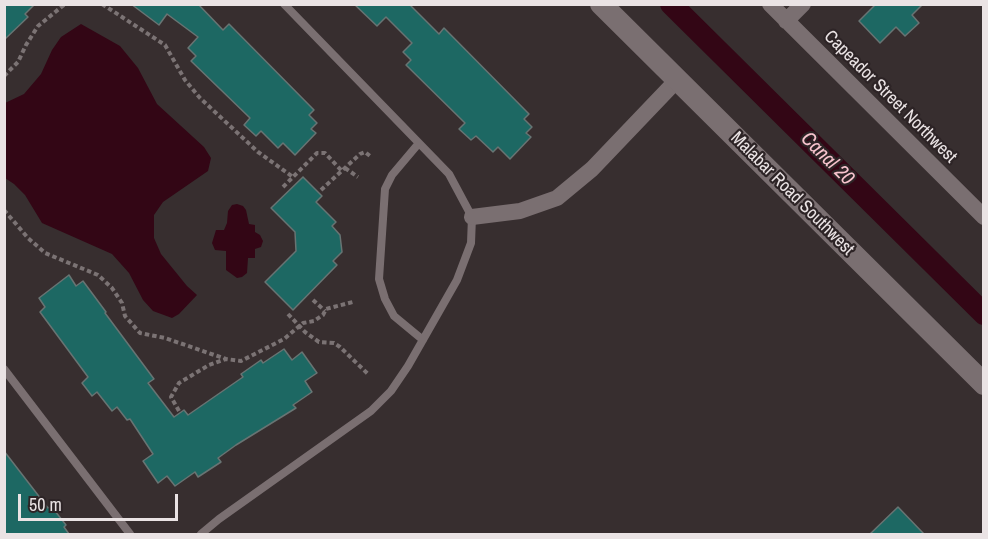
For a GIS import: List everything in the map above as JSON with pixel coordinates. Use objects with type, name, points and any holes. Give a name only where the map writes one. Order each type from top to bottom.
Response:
[{"type":"main road","name":"Malabar Road Southwest","points":[[601,4],[984,384]]},
{"type":"street","name":"Capeador Street Northwest","points":[[770,4],[984,217]]},
{"type":"street","points":[[786,21],[803,4]]},
{"type":"street","points":[[472,217],[520,211],[557,198],[592,169],[677,80]]},
{"type":"lane","points":[[201,534],[371,411],[391,391],[457,280],[471,243],[472,217],[449,174],[284,4]]},
{"type":"lane","points":[[419,143],[392,175],[385,189],[379,279],[385,299],[394,316],[423,340]]},
{"type":"lane","points":[[4,369],[130,534]]},
{"type":"path","points":[[4,76],[18,62],[38,26],[65,4]]},
{"type":"path","points":[[102,4],[165,45],[185,80],[200,98],[258,152],[293,177]]},
{"type":"path","points":[[321,190],[360,154],[365,152],[370,156]]},
{"type":"path","points":[[283,187],[317,153],[325,153],[343,170],[358,177]]},
{"type":"path","points":[[4,210],[45,253],[98,275],[112,288],[122,303],[125,316],[140,333],[165,338],[226,359],[241,361],[284,339],[303,323],[314,321],[325,311],[353,302]]},
{"type":"path","points":[[313,300],[325,311]]},
{"type":"path","points":[[288,314],[319,342],[334,343],[340,347],[368,374]]},
{"type":"path","points":[[179,411],[171,397],[179,383],[209,365],[226,359]]},
{"type":"shaded area","points":[[81,24],[120,46],[138,68],[157,104],[204,147],[211,158],[208,171],[163,202],[154,215],[154,238],[161,254],[197,295],[172,318],[153,311],[143,300],[129,273],[112,254],[42,223],[25,195],[5,178],[5,103],[24,94],[41,74],[61,37]]},
{"type":"shaded area","points":[[237,204],[246,210],[249,224],[255,225],[255,232],[263,241],[261,247],[255,249],[255,258],[248,258],[247,273],[237,278],[226,270],[226,251],[215,250],[212,243],[216,230],[224,230],[228,211],[232,205]]},
{"type":"building","points":[[4,4],[35,4],[25,14],[28,17],[4,40]]},
{"type":"building","points":[[131,4],[198,4],[223,30],[229,24],[314,110],[309,115],[317,123],[311,129],[316,133],[295,155],[283,143],[278,148],[261,131],[256,136],[244,125],[250,118],[191,61],[196,56],[188,48],[198,37],[167,14],[159,25]]},
{"type":"building","points":[[354,4],[409,4],[439,34],[444,28],[529,114],[524,119],[532,127],[526,133],[531,137],[510,159],[498,147],[493,152],[476,136],[471,140],[459,129],[465,123],[406,65],[411,60],[403,52],[412,43],[386,17],[377,26]]},
{"type":"building","points":[[876,4],[923,4],[912,15],[919,23],[905,36],[896,27],[880,43],[859,21]]},
{"type":"building","points":[[303,177],[322,196],[316,202],[336,222],[332,226],[340,235],[342,252],[333,261],[337,265],[293,310],[265,282],[296,251],[295,232],[271,208]]},
{"type":"building","points":[[69,275],[76,286],[83,281],[106,312],[154,379],[148,383],[174,417],[184,410],[188,415],[243,377],[241,374],[261,360],[263,363],[284,349],[292,360],[302,352],[317,373],[305,381],[312,392],[293,405],[296,408],[218,458],[221,462],[198,477],[195,472],[175,486],[167,476],[158,483],[143,461],[153,454],[130,419],[127,420],[117,407],[112,411],[97,392],[92,396],[82,383],[88,377],[40,312],[45,307],[39,298]]},
{"type":"building","points":[[4,451],[48,508],[51,506],[66,525],[64,527],[69,534],[4,534]]},
{"type":"building","points":[[898,507],[924,534],[870,534]]},
{"type":"waterway","name":"Canal 20","points":[[671,4],[984,314]]}]
